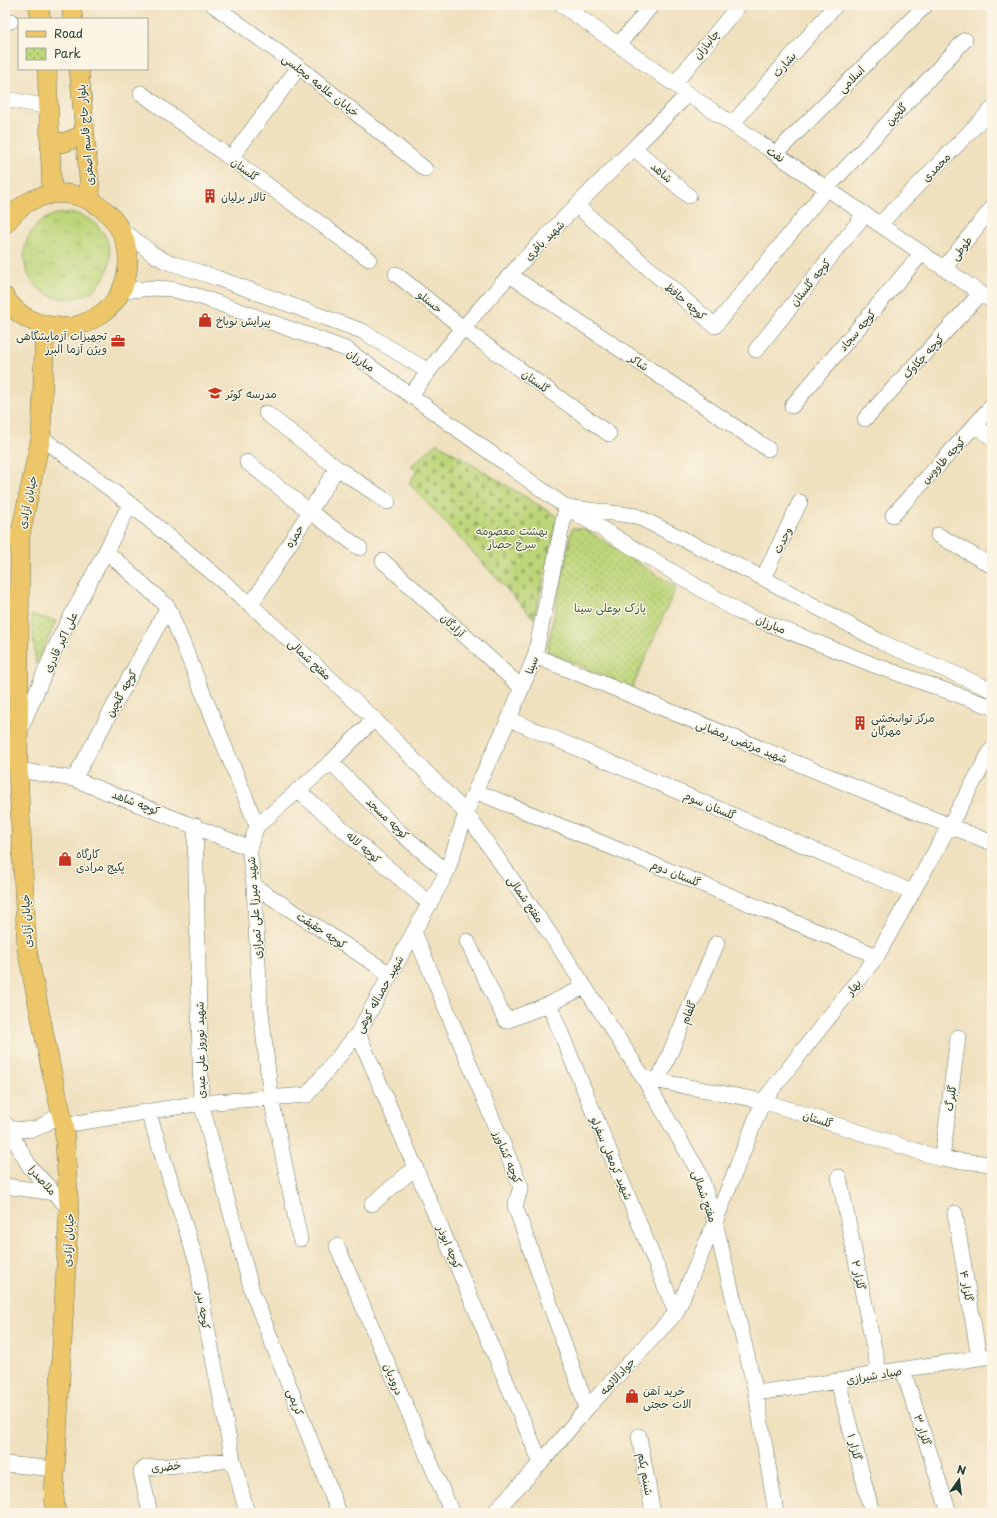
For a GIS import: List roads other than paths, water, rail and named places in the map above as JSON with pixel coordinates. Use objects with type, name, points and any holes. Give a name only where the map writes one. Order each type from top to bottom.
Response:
[{"type":"main road","points":[[38,5],[40,18]]},
{"type":"main road","points":[[71,5],[74,18]]},
{"type":"main road","points":[[47,70],[52,194]]},
{"type":"main road","name":"بلوار حاج قاسم اصغری","points":[[79,70],[91,201]]},
{"type":"main road","points":[[50,140],[63,143],[85,134]]},
{"type":"main road","points":[[5,224],[16,211],[32,200],[52,194],[72,194],[91,201],[108,213],[121,229],[128,249],[128,270],[122,291],[108,309],[90,322],[68,328],[45,326],[26,318],[9,304],[5,297]]},
{"type":"main road","name":"خیابان آزادی","points":[[45,326],[41,437],[12,536],[18,770],[27,949],[63,1119],[69,1209],[54,1496],[56,1513]]},
{"type":"street","name":"خیابان علامه مجلسی","points":[[213,5],[299,67],[425,169]]},
{"type":"street","points":[[618,45],[652,5]]},
{"type":"street","name":"چانبازان","points":[[674,84],[738,5]]},
{"type":"street","name":"بشارت","points":[[732,124],[836,5]]},
{"type":"street","name":"اسلامی","points":[[776,153],[926,5]]},
{"type":"street","name":"نفت","points":[[564,6],[688,94],[828,187],[986,297]]},
{"type":"street","name":"گلچین","points":[[828,187],[964,40]]},
{"type":"street","points":[[231,158],[299,67]]},
{"type":"street","name":"گلستان","points":[[141,93],[369,259]]},
{"type":"street","name":"شهید باقری","points":[[411,395],[428,371],[510,275],[688,94]]},
{"type":"street","points":[[5,99],[49,107]]},
{"type":"street","name":"محمدی","points":[[880,224],[992,109]]},
{"type":"street","name":"شاهد","points":[[634,148],[689,196]]},
{"type":"street","name":"کوچه حافظ","points":[[577,206],[715,326],[828,187]]},
{"type":"street","name":"طوطی","points":[[944,268],[992,208]]},
{"type":"street","name":"کوچه گلستان","points":[[756,350],[865,214]]},
{"type":"street","points":[[121,229],[153,254],[165,261],[217,278],[362,331],[428,371]]},
{"type":"street","name":"کوچه سجاد","points":[[792,406],[922,253]]},
{"type":"street","name":"حسنلو","points":[[396,274],[464,329]]},
{"type":"street","name":"شاکر","points":[[510,275],[768,449]]},
{"type":"street","name":"مبارزان","points":[[122,291],[153,288],[171,289],[200,297],[346,349],[566,507],[739,612],[874,666],[992,707]]},
{"type":"street","name":"کوچه چکاوک","points":[[865,419],[986,297]]},
{"type":"street","name":"گلستان","points":[[464,329],[609,434]]},
{"type":"street","name":"کوچه طاووس","points":[[893,515],[975,425],[992,404]]},
{"type":"street","points":[[266,413],[337,468],[388,502]]},
{"type":"street","points":[[975,425],[992,438]]},
{"type":"street","name":"مفتح شمالی","points":[[41,437],[130,504],[251,605],[374,719],[466,813],[559,948],[643,1077],[700,1174],[715,1222],[756,1393],[776,1513]]},
{"type":"street","points":[[247,462],[309,511],[360,548]]},
{"type":"street","name":"حمزه","points":[[251,605],[337,468]]},
{"type":"street","name":"وحدت","points":[[763,578],[800,502]]},
{"type":"street","points":[[130,504],[106,551],[168,607],[257,826],[331,762],[374,719]]},
{"type":"street","name":"مبارزان","points":[[566,507],[636,516],[763,578],[881,642],[992,690]]},
{"type":"street","name":"سینا","points":[[466,813],[509,719],[535,656],[566,507]]},
{"type":"street","points":[[938,535],[992,566]]},
{"type":"street","name":"علی اکبر قادری","points":[[18,735],[60,637],[106,551]]},
{"type":"street","name":"آزادگان","points":[[383,561],[522,688]]},
{"type":"street","name":"کوچه گلچین","points":[[74,779],[168,607]]},
{"type":"street","name":"شهید مرتضی رمضانی","points":[[535,656],[992,844]]},
{"type":"street","name":"گلستان سوم","points":[[509,719],[912,892]]},
{"type":"street","name":"بهار","points":[[715,1222],[763,1101],[877,956],[992,749]]},
{"type":"street","name":"کوچه مسجد","points":[[331,762],[397,830],[447,872]]},
{"type":"street","name":"کوچه شاهد","points":[[18,770],[74,779],[195,825],[249,848]]},
{"type":"street","name":"کوچه لاله","points":[[297,790],[430,904]]},
{"type":"street","name":"گلستان دوم","points":[[475,791],[877,956]]},
{"type":"street","name":"شهید حمداله کوهی","points":[[63,1119],[148,1111],[201,1103],[307,1095],[358,1033],[447,872],[466,813]]},
{"type":"street","name":"شهید نوروز علی عبدی","points":[[195,825],[201,1103],[252,1291]]},
{"type":"street","name":"شهید میرزا علی تمرازی","points":[[257,826],[249,848],[254,886],[260,1003],[271,1098],[300,1239]]},
{"type":"street","name":"کوچه حقیقت","points":[[254,886],[390,974]]},
{"type":"street","name":"کوچه کشاورز","points":[[414,932],[521,1187],[515,1206],[587,1408]]},
{"type":"street","points":[[467,941],[506,1021],[584,987]]},
{"type":"street","name":"گلفام","points":[[658,1081],[717,944]]},
{"type":"street","name":"شهید کرمعلی سفرلو","points":[[548,1004],[676,1313]]},
{"type":"street","name":"کوچه ابوذر","points":[[358,1033],[541,1462]]},
{"type":"street","name":"گلبرگ","points":[[942,1159],[958,1037]]},
{"type":"street","name":"گلستان","points":[[643,1077],[763,1101],[942,1159],[992,1164]]},
{"type":"street","name":"کوچه بدر","points":[[148,1111],[198,1266],[204,1312],[233,1460],[247,1513]]},
{"type":"street","name":"ملاصدرا","points":[[7,1125],[24,1131],[36,1130],[63,1119]]},
{"type":"street","name":"ملاصدرا","points":[[7,1125],[30,1167],[56,1193],[69,1209]]},
{"type":"street","points":[[372,1204],[416,1167]]},
{"type":"street","name":"گلزار ۲","points":[[839,1176],[879,1373]]},
{"type":"street","points":[[5,1186],[56,1193]]},
{"type":"street","name":"گلزار ۴","points":[[955,1213],[986,1357]]},
{"type":"street","name":"جوادالائمه","points":[[493,1513],[541,1462],[587,1408],[676,1313],[715,1222]]},
{"type":"street","name":"درودیان","points":[[337,1246],[452,1513]]},
{"type":"street","name":"کریمی","points":[[252,1291],[339,1513]]},
{"type":"street","name":"صیاد شیرازی","points":[[756,1393],[986,1357]]},
{"type":"street","name":"گلزار ۳","points":[[903,1370],[949,1513]]},
{"type":"street","name":"گلزار ۱","points":[[838,1381],[872,1513]]},
{"type":"street","name":"شبنم یکم","points":[[639,1436],[653,1513]]},
{"type":"street","name":"خضری","points":[[150,1513],[141,1472],[145,1468],[233,1460]]},
{"type":"street","points":[[5,1464],[56,1469]]},
{"type":"place","name":"تالار برلیان","points":[[210,196]]},
{"type":"place","name":"پیرایش نوباخ","points":[[205,320]]},
{"type":"place","name":"تجهیزات آزمایشگاهی ویژن آزما البرز","points":[[118,341]]},
{"type":"place","name":"مدرسه کوثر","points":[[215,393]]},
{"type":"place","name":"مرکز توانبخشی مهرگان","points":[[860,723]]},
{"type":"place","name":"کارگاه پکیج مرادی","points":[[65,859]]},
{"type":"place","name":"خرید آهن الات حجتی","points":[[632,1396]]},
{"type":"park label","name":"بهشت معصومه سرخ حصار","points":[[512,536]]},
{"type":"park label","name":"پارک بوعلی سینا","points":[[610,607]]}]
